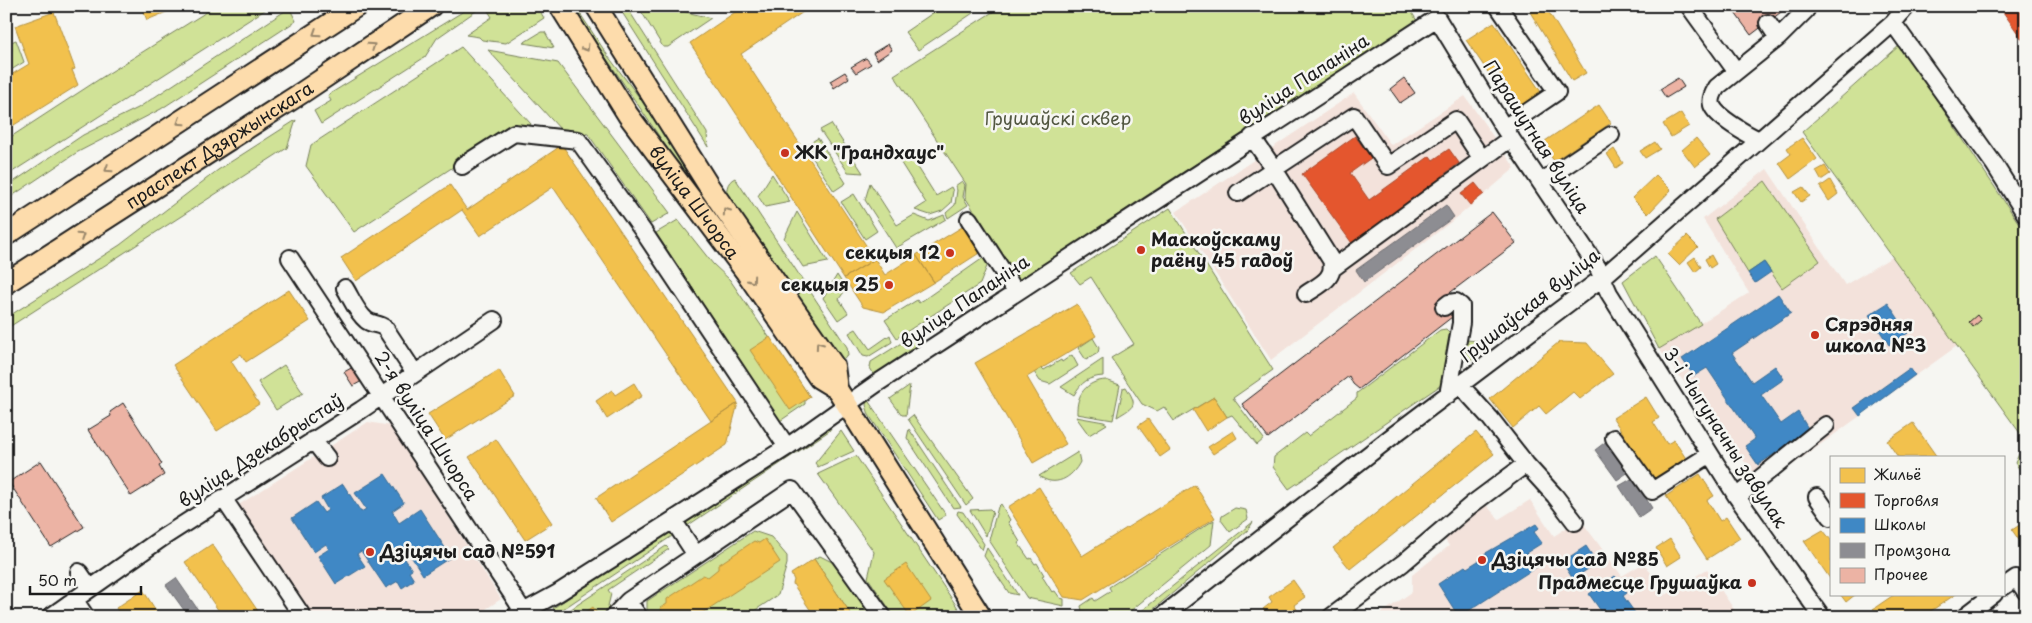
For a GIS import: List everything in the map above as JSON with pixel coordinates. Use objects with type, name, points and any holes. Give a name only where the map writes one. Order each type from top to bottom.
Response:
[{"type":"main road","points":[[9,233],[357,6]]},
{"type":"main road","name":"праспект Дзяржынскага","points":[[6,283],[295,97],[431,6]]},
{"type":"main road","name":"вуліца Шчорса","points":[[560,6],[628,115],[746,272],[819,378],[842,397]]},
{"type":"main road","name":"вуліца Шчорса","points":[[596,6],[710,188],[834,366],[842,397],[981,617]]},
{"type":"main road","points":[[6,291],[40,262]]},
{"type":"street","points":[[1333,268],[1482,159],[1508,133],[1557,92],[1498,6]]},
{"type":"street","points":[[1689,6],[1736,71]]},
{"type":"street","points":[[1759,140],[1744,133],[1718,113],[1712,105],[1712,95],[1717,87],[1778,38],[1806,10],[1803,6]]},
{"type":"street","name":"Грушаўская вуліца","points":[[1161,617],[1395,434],[1602,278],[1893,22],[1907,6]]},
{"type":"street","name":"вуліца Папаніна","points":[[522,615],[787,447],[842,397],[1016,292],[1437,18]]},
{"type":"street","name":"Парашутная вуліца","points":[[1437,18],[1508,133],[1598,268],[1602,278]]},
{"type":"street","points":[[1893,22],[1994,164],[2026,215]]},
{"type":"street","points":[[1768,23],[1778,38]]},
{"type":"street","points":[[1238,193],[1354,116],[1388,166],[1456,120],[1482,159]]},
{"type":"street","points":[[462,166],[514,133],[578,140],[644,231],[787,447]]},
{"type":"street","points":[[1542,182],[1611,135]]},
{"type":"street","points":[[1252,137],[1274,169],[1330,260],[1333,268],[1332,273],[1326,280],[1306,294]]},
{"type":"street","points":[[969,219],[1016,292]]},
{"type":"street","name":"2-я вуліца Шчорса","points":[[290,258],[382,395],[522,615]]},
{"type":"street","name":"3-і Чыгуначны завулак","points":[[1602,278],[1609,293],[1736,497],[1822,617]]},
{"type":"street","points":[[345,288],[364,319],[370,323],[379,324],[384,328],[414,372]]},
{"type":"street","points":[[1444,307],[1449,303],[1456,302],[1462,306],[1462,323],[1456,352],[1454,390],[1512,443],[1526,464],[1555,496],[1575,522]]},
{"type":"street","name":"вуліца Дзекабрыстаў","points":[[50,617],[223,498],[494,320]]},
{"type":"street","points":[[343,336],[370,323]]},
{"type":"street","points":[[1456,352],[1475,374]]},
{"type":"street","points":[[1736,497],[1826,425]]},
{"type":"street","points":[[1614,438],[1652,491],[1709,454]]},
{"type":"street","points":[[313,440],[327,458]]},
{"type":"street","points":[[1331,617],[1403,563],[1471,505],[1526,464]]},
{"type":"street","points":[[612,617],[628,601],[792,490],[883,617]]},
{"type":"street","points":[[1817,497],[1830,516]]},
{"type":"street","points":[[223,498],[303,617]]},
{"type":"street","points":[[673,520],[696,555]]},
{"type":"street","points":[[79,572],[90,588]]},
{"type":"street","points":[[2004,586],[2016,578],[2026,592]]},
{"type":"street","points":[[1964,617],[1991,596]]},
{"type":"street","points":[[74,599],[86,617]]},
{"type":"street","points":[[628,601],[639,617]]},
{"type":"shaded area","points":[[1354,93],[1391,145],[1465,96],[1515,168],[1460,215],[1271,360],[1176,212]]},
{"type":"shaded area","name":"Сярэдняя школа №3","points":[[1767,169],[1845,285],[1892,257],[1957,346],[1763,486],[1659,349],[1749,293],[1703,219]]},
{"type":"shaded area","name":"Дзіцячы сад №591","points":[[368,422],[391,426],[501,599],[474,617],[312,617],[237,506]]},
{"type":"shaded area","points":[[1530,500],[1554,536],[1580,519],[1622,576],[1644,563],[1666,595],[1707,569],[1739,617],[1376,617],[1412,592],[1412,575],[1449,546],[1444,538],[1486,505],[1499,519]]},
{"type":"green space","points":[[216,6],[271,6],[6,176],[6,140]]},
{"type":"green space","points":[[472,6],[483,6],[437,38],[425,57],[321,124],[314,111],[331,101],[328,95]]},
{"type":"green space","points":[[485,6],[537,6],[544,18],[506,43],[482,40],[479,37],[466,35],[492,17]]},
{"type":"green space","points":[[571,6],[575,6],[608,56],[692,167],[690,174],[684,173]]},
{"type":"green space","points":[[618,6],[626,6],[707,133],[708,147]]},
{"type":"green space","points":[[638,6],[661,6],[711,18],[668,47],[663,47]]},
{"type":"green space","points":[[943,6],[969,6],[973,13],[918,50],[905,32]]},
{"type":"green space","name":"Грушаўскі сквер","points":[[1002,6],[1408,6],[1417,21],[1143,198],[1019,281],[965,197],[966,184],[894,75]]},
{"type":"green space","points":[[285,11],[291,11],[296,21],[161,109],[76,153],[6,200],[6,187],[83,135],[138,108]]},
{"type":"green space","points":[[541,32],[545,32],[554,48],[523,43]]},
{"type":"green space","points":[[16,40],[24,62],[6,73],[6,60],[12,52],[11,42]]},
{"type":"green space","points":[[1900,45],[2026,234],[2026,478],[2015,463],[2025,440],[1802,132]]},
{"type":"green space","points":[[461,47],[531,124],[525,129],[514,127],[354,232],[306,166],[311,145]]},
{"type":"green space","points":[[488,50],[558,63],[670,213],[651,224],[588,134],[561,130]]},
{"type":"green space","points":[[296,120],[287,148],[6,329],[6,318],[120,245],[218,170]]},
{"type":"green space","points":[[831,124],[863,173],[848,172],[820,130]]},
{"type":"green space","points":[[818,138],[846,183],[834,191],[805,146]]},
{"type":"green space","points":[[909,153],[936,196],[951,187],[953,191],[951,203],[942,211],[930,215],[915,210],[926,203],[899,160]]},
{"type":"green space","points":[[772,174],[790,202],[765,207],[758,196]]},
{"type":"green space","points":[[735,178],[847,347],[848,356],[839,362],[727,200],[728,184]]},
{"type":"green space","points":[[962,181],[965,185],[963,197],[968,205],[948,218],[946,213],[955,205],[957,190],[955,186]]},
{"type":"green space","points":[[1765,181],[1820,261],[1782,288],[1764,262],[1748,273],[1715,219]]},
{"type":"green space","points":[[870,183],[897,225],[914,215],[929,221],[944,215],[946,219],[896,248],[865,200]]},
{"type":"green space","points":[[854,194],[877,231],[865,239],[841,202]]},
{"type":"green space","points":[[1170,208],[1273,370],[1233,398],[1264,439],[1257,445],[1232,415],[1227,417],[1214,397],[1174,421],[1164,407],[1157,411],[1142,404],[1111,358],[1134,344],[1091,277],[1080,284],[1071,273]]},
{"type":"green space","points":[[797,212],[828,262],[803,267],[784,238]]},
{"type":"green space","points":[[678,220],[713,264],[730,280],[810,397],[805,400],[805,404],[780,421],[656,233]]},
{"type":"green space","points":[[986,256],[989,261],[980,284],[897,338],[885,320],[917,300],[919,303]]},
{"type":"green space","points":[[1655,256],[1701,324],[1659,349],[1623,281]]},
{"type":"green space","points":[[837,275],[846,289],[839,299],[848,313],[838,320],[823,298]]},
{"type":"green space","points":[[856,329],[870,349],[890,335],[892,342],[868,357],[863,356],[849,333]]},
{"type":"green space","points":[[1446,329],[1450,333],[1444,383],[1289,489],[1273,467],[1274,457],[1305,433],[1308,436],[1357,398],[1357,393],[1440,330]]},
{"type":"green space","points":[[914,335],[921,347],[875,376],[870,368],[871,362]]},
{"type":"green space","points":[[1093,338],[1099,348],[1098,353],[1086,360],[1078,348]]},
{"type":"green space","points":[[1466,340],[1479,341],[1486,350],[1470,361],[1465,353]]},
{"type":"green space","points":[[1072,355],[1078,366],[1050,384],[1040,381],[1034,372],[1042,368],[1044,370],[1061,360],[1062,362]]},
{"type":"green space","points":[[1103,359],[1103,376],[1086,381],[1074,395],[1061,387]]},
{"type":"green space","points":[[284,365],[303,393],[276,410],[258,382]]},
{"type":"green space","points":[[1106,380],[1120,385],[1113,420],[1077,414],[1078,401],[1084,390],[1093,383]]},
{"type":"green space","points":[[910,385],[906,415],[902,415],[890,399]]},
{"type":"green space","points":[[1126,387],[1132,398],[1133,405],[1117,417],[1123,388]]},
{"type":"green space","points":[[867,399],[946,515],[938,520],[869,415],[866,405]]},
{"type":"green space","points":[[913,415],[973,499],[966,505],[908,419]]},
{"type":"green space","points":[[1076,417],[1104,422],[1107,424],[1089,435]]},
{"type":"green space","points":[[833,425],[829,431],[557,613],[553,608]]},
{"type":"green space","points":[[909,429],[961,507],[953,508],[907,438]]},
{"type":"green space","points":[[841,431],[854,451],[818,467],[815,463]]},
{"type":"green space","points":[[1078,452],[1080,462],[1068,477],[1051,481],[1039,476]]},
{"type":"green space","points":[[856,456],[964,617],[895,617],[868,578],[874,552],[818,474]]},
{"type":"green space","points":[[1001,504],[1010,520],[1008,522],[1020,542],[1018,543],[1029,559],[1031,558],[1035,564],[1037,563],[1044,575],[1042,576],[1052,592],[1055,591],[1060,598],[1064,599],[1064,606],[1027,598],[989,540],[998,507]]},
{"type":"green space","points":[[1235,508],[1246,510],[1248,519],[1230,532],[1221,520],[1222,516]]},
{"type":"green space","points":[[990,509],[993,512],[986,536],[970,510]]},
{"type":"green space","points":[[958,511],[963,512],[984,544],[982,550],[957,514]]},
{"type":"green space","points":[[1214,520],[1211,545],[1123,617],[1106,617],[1082,611],[1081,606],[1093,598],[1095,601],[1111,591],[1109,587]]},
{"type":"green space","points":[[1253,522],[1248,530],[1144,617],[1134,617]]},
{"type":"green space","points":[[753,531],[771,537],[787,556],[787,564],[778,595],[745,617],[652,617],[647,609],[647,601]]},
{"type":"green space","points":[[666,546],[669,549],[608,590],[611,594],[608,606],[610,610],[602,617],[559,617]]},
{"type":"green space","points":[[987,548],[1018,595],[1009,593],[984,556]]},
{"type":"green space","points":[[820,556],[834,563],[871,617],[853,617],[814,559]]},
{"type":"building: Жильё","points":[[141,6],[181,6],[147,20]]},
{"type":"building: Жильё","name":"ЖК \"Грандхаус\"","points":[[744,6],[812,6],[741,54],[875,259],[844,278],[690,43]]},
{"type":"building: Жильё","points":[[1540,6],[1545,6],[1586,73],[1572,81],[1530,12]]},
{"type":"building: Жильё","points":[[54,12],[75,69],[72,70],[78,85],[6,130],[6,78],[29,64],[15,26]]},
{"type":"building: Жильё","points":[[1494,22],[1541,92],[1514,110],[1466,40]]},
{"type":"building: Жильё","points":[[1599,105],[1611,123],[1554,161],[1542,143]]},
{"type":"building: Жильё","points":[[1681,113],[1689,126],[1671,137],[1663,124]]},
{"type":"building: Жильё","points":[[1696,138],[1710,155],[1695,167],[1682,150]]},
{"type":"building: Жильё","points":[[1802,138],[1817,159],[1790,179],[1779,163],[1791,154],[1787,148]]},
{"type":"building: Жильё","points":[[1655,142],[1660,149],[1645,158],[1640,151]]},
{"type":"building: Жильё","points":[[562,145],[738,403],[711,421],[553,187],[480,236],[462,210],[356,281],[341,258],[450,185],[467,210]]},
{"type":"building: Жильё","points":[[1614,149],[1623,163],[1616,168],[1607,154]]},
{"type":"building: Жильё","points":[[1825,166],[1830,174],[1821,180],[1816,171]]},
{"type":"building: Жильё","points":[[1656,175],[1671,190],[1648,214],[1632,198]]},
{"type":"building: Жильё","points":[[1830,180],[1838,194],[1829,201],[1820,187]]},
{"type":"building: Жильё","points":[[1803,187],[1810,196],[1801,202],[1794,192]]},
{"type":"building: Жильё","name":"секцыя 12","points":[[967,224],[984,250],[934,282],[916,255]]},
{"type":"building: Жильё","points":[[1687,236],[1698,247],[1679,265],[1668,254]]},
{"type":"building: Жильё","name":"секцыя 25","points":[[916,255],[934,282],[884,312],[863,307],[844,278],[875,259],[885,275]]},
{"type":"building: Жильё","points":[[1711,255],[1716,264],[1710,268],[1705,259]]},
{"type":"building: Жильё","points":[[1695,257],[1701,267],[1695,272],[1688,262]]},
{"type":"building: Жильё","points":[[289,290],[310,321],[246,362],[241,354],[231,361],[259,404],[217,431],[173,365]]},
{"type":"building: Жильё","points":[[1077,304],[1096,336],[1027,377],[1066,444],[1033,463],[975,363]]},
{"type":"building: Жильё","points":[[770,337],[810,397],[790,410],[750,350]]},
{"type":"building: Жильё","points":[[1559,342],[1587,343],[1613,374],[1580,399],[1573,392],[1546,414],[1539,406],[1513,428],[1490,399]]},
{"type":"building: Жильё","points":[[499,370],[515,396],[445,440],[428,414]]},
{"type":"building: Жильё","points":[[634,383],[642,396],[607,419],[596,401],[612,390],[615,395]]},
{"type":"building: Жильё","points":[[1214,397],[1227,417],[1206,431],[1193,410]]},
{"type":"building: Жильё","points":[[1646,397],[1659,418],[1653,422],[1667,444],[1674,440],[1687,460],[1654,481],[1613,418]]},
{"type":"building: Жильё","points":[[738,403],[727,445],[611,522],[596,498]]},
{"type":"building: Жильё","points":[[1148,419],[1170,450],[1160,457],[1138,426]]},
{"type":"building: Жильё","points":[[1913,423],[1936,456],[1897,456],[1887,441]]},
{"type":"building: Жильё","points":[[1233,431],[1237,438],[1213,454],[1208,447]]},
{"type":"building: Жильё","points":[[1476,432],[1494,454],[1350,569],[1333,548]]},
{"type":"building: Жильё","points":[[496,439],[552,523],[525,540],[469,457]]},
{"type":"building: Жильё","points":[[1700,474],[1714,496],[1707,500],[1720,521],[1726,517],[1740,538],[1707,559],[1666,496]]},
{"type":"building: Жильё","points":[[1195,485],[1215,518],[1083,600],[1064,597],[1008,507],[1039,487],[1082,556]]},
{"type":"building: Жильё","points":[[2026,521],[2026,550],[2012,530]]},
{"type":"building: Жильё","points":[[1823,530],[1830,539],[1830,579],[1804,541]]},
{"type":"building: Жильё","points":[[765,539],[780,562],[696,617],[666,617],[660,608],[667,604],[667,599],[703,575],[708,577],[718,569],[718,565],[754,541],[759,543]]},
{"type":"building: Жильё","points":[[1670,539],[1681,557],[1667,566],[1656,548]]},
{"type":"building: Жильё","points":[[212,544],[262,617],[223,617],[185,562]]},
{"type":"building: Жильё","points":[[814,559],[853,617],[815,617],[793,584],[794,580],[791,574]]},
{"type":"building: Жильё","points":[[906,564],[931,601],[910,616],[884,579]]},
{"type":"building: Жильё","points":[[1293,580],[1305,597],[1294,605],[1302,617],[1269,617],[1263,609],[1272,602],[1269,597]]},
{"type":"building: Жильё","points":[[143,590],[160,617],[121,617],[116,608]]},
{"type":"building: Жильё","points":[[1842,596],[1854,596],[1846,602]]},
{"type":"building: Жильё","points":[[1892,596],[1953,596],[1922,617],[1878,617],[1873,609]]},
{"type":"building: Жильё","points":[[593,607],[598,615],[596,617],[579,617]]},
{"type":"building: Торговля","points":[[2004,6],[2026,6],[2026,45],[2001,9]]},
{"type":"building: Торговля","points":[[1355,136],[1371,158],[1350,173],[1369,200],[1430,156],[1433,160],[1449,149],[1459,163],[1443,175],[1446,179],[1354,246],[1302,174]]},
{"type":"building: Торговля","points":[[1475,183],[1484,194],[1470,205],[1461,194]]},
{"type":"building: Школы","points":[[1764,262],[1771,272],[1755,283],[1748,273]]},
{"type":"building: Школы","points":[[1778,294],[1791,313],[1732,353],[1752,382],[1775,366],[1784,379],[1761,395],[1781,424],[1798,412],[1809,430],[1758,465],[1745,446],[1755,439],[1707,368],[1694,376],[1682,359]]},
{"type":"building: Школы","points":[[1888,303],[1908,333],[1889,345],[1869,315]]},
{"type":"building: Школы","points":[[1910,368],[1915,375],[1860,416],[1854,408]]},
{"type":"building: Школы","points":[[385,474],[404,503],[392,511],[399,523],[420,509],[451,557],[423,575],[405,547],[400,551],[412,570],[409,572],[414,580],[402,588],[398,581],[386,588],[361,551],[357,554],[365,566],[336,584],[318,556],[329,549],[326,544],[314,552],[292,518],[316,502],[324,513],[328,510],[321,498],[343,484],[361,512],[366,509],[355,493]]},
{"type":"building: Школы","points":[[1536,524],[1539,528],[1534,532],[1542,543],[1526,553],[1538,566],[1459,617],[1438,584],[1465,566],[1467,568],[1486,556],[1484,554]]},
{"type":"building: Школы","points":[[1586,546],[1597,563],[1573,579],[1562,562]]},
{"type":"building: Школы","points":[[1615,576],[1627,593],[1623,596],[1638,617],[1599,617],[1597,614],[1601,611],[1589,594]]},
{"type":"building: Промзона","points":[[1446,205],[1454,217],[1364,282],[1356,270]]},
{"type":"building: Промзона","points":[[1608,440],[1630,471],[1617,480],[1595,450]]},
{"type":"building: Промзона","points":[[1633,478],[1652,508],[1639,517],[1619,486]]},
{"type":"building: Промзона","points":[[176,578],[203,617],[189,617],[166,585]]},
{"type":"building: Прочее","points":[[1730,6],[1789,6],[1751,35]]},
{"type":"building: Прочее","points":[[888,44],[892,50],[877,60],[873,53]]},
{"type":"building: Прочее","points":[[866,58],[871,64],[856,73],[851,67]]},
{"type":"building: Прочее","points":[[845,72],[849,78],[834,88],[830,81]]},
{"type":"building: Прочее","points":[[1404,78],[1415,93],[1400,103],[1390,89]]},
{"type":"building: Прочее","points":[[1678,78],[1684,87],[1666,98],[1660,89]]},
{"type":"building: Прочее","points":[[1492,212],[1516,243],[1439,301],[1452,317],[1359,389],[1353,384],[1349,376],[1268,438],[1242,404]]},
{"type":"building: Прочее","points":[[1977,315],[1981,320],[1973,327],[1969,322]]},
{"type":"building: Прочее","points":[[353,367],[362,381],[353,386],[344,372]]},
{"type":"building: Прочее","points":[[123,403],[162,464],[159,466],[164,475],[131,496],[88,430],[111,416],[110,412]]},
{"type":"building: Прочее","points":[[41,461],[84,527],[51,547],[9,482]]},
{"type":"place","name":"ЖК \"Грандхаус\"","points":[[785,153]]},
{"type":"place","name":"Маскоўскаму раёну 45 гадоў","points":[[1141,250]]},
{"type":"place","name":"секцыя 12","points":[[950,253]]},
{"type":"place","name":"секцыя 25","points":[[889,285]]},
{"type":"place","name":"Сярэдняя школа №3","points":[[1815,335]]},
{"type":"place","name":"Дзіцячы сад №591","points":[[370,552]]},
{"type":"place","name":"Дзіцячы сад №85","points":[[1482,560]]},
{"type":"place","name":"Прадмесце Грушаўка","points":[[1752,583]]}]
